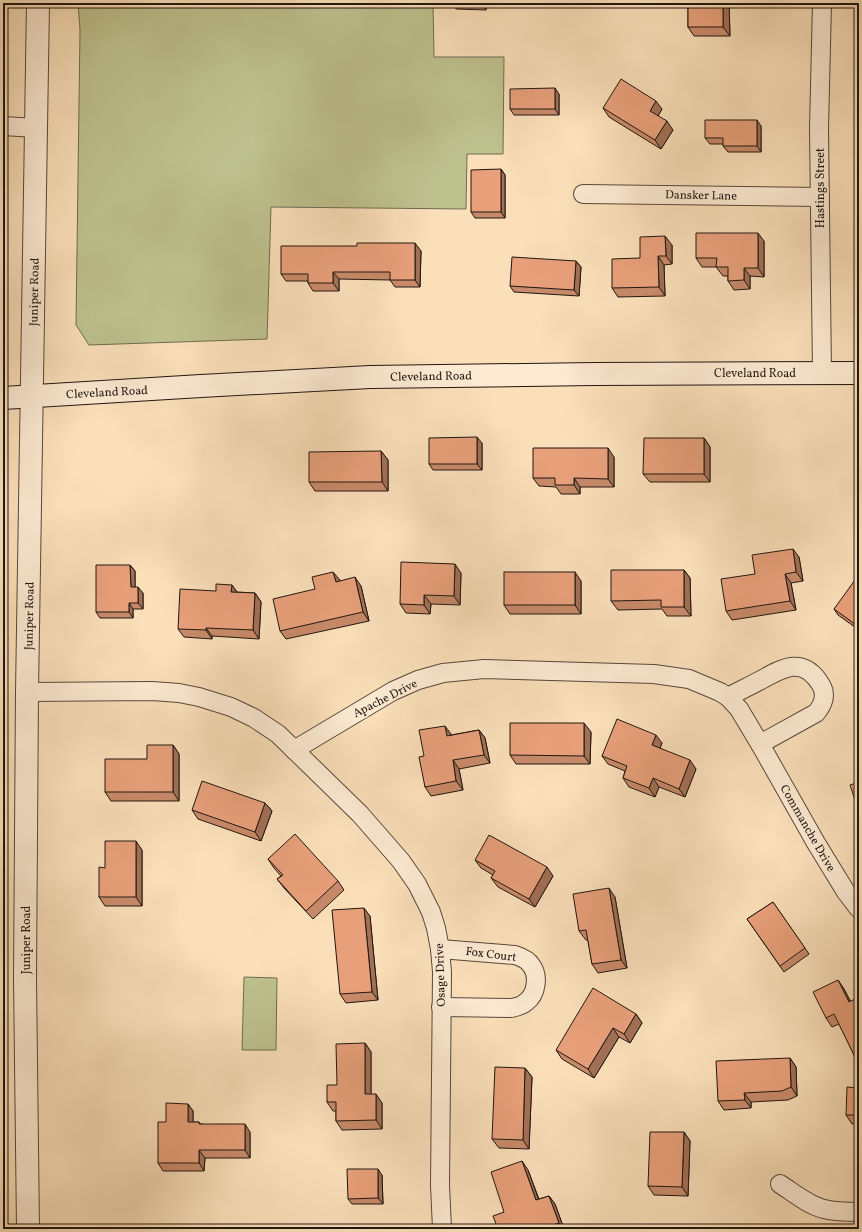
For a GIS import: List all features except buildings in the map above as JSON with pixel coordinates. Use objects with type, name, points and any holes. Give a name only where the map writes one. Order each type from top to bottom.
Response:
[{"type":"street","name":"Juniper Road","points":[[28,1229],[25,978],[38,3]]},
{"type":"street","name":"Hastings Street","points":[[822,3],[819,128],[822,373]]},
{"type":"street","points":[[3,126],[36,128]]},
{"type":"street","name":"Dansker Lane","points":[[583,194],[820,197]]},
{"type":"street","name":"Cleveland Road","points":[[3,398],[370,377],[859,373]]},
{"type":"street","points":[[728,697],[777,671],[788,667],[798,667],[809,671],[818,679],[824,690],[825,698],[816,713],[760,744]]},
{"type":"street","name":"Apache Drive","points":[[294,750],[359,710],[393,691],[418,680],[443,673],[484,669],[654,674],[689,679],[728,697],[739,709],[760,744]]},
{"type":"street","points":[[28,692],[152,691],[179,693],[199,697],[231,707],[254,718],[278,734],[294,750]]},
{"type":"street","name":"Commanche Drive","points":[[760,744],[816,843],[846,892],[859,909]]},
{"type":"street","name":"Osage Drive","points":[[294,750],[360,814],[401,861],[417,884],[431,912],[436,928],[440,948],[440,1186],[442,1229]]},
{"type":"street","name":"Fox Court","points":[[440,948],[515,955],[522,957],[531,964],[536,980],[535,989],[527,1002],[518,1007],[441,1007]]},
{"type":"street","points":[[780,1184],[812,1204],[823,1209],[859,1212]]},
{"type":"green space","points":[[78,3],[433,3],[434,57],[504,57],[503,154],[467,154],[466,209],[271,207],[267,339],[89,345],[76,325],[80,30]]},
{"type":"green space","points":[[244,977],[277,978],[276,1050],[242,1050]]}]
